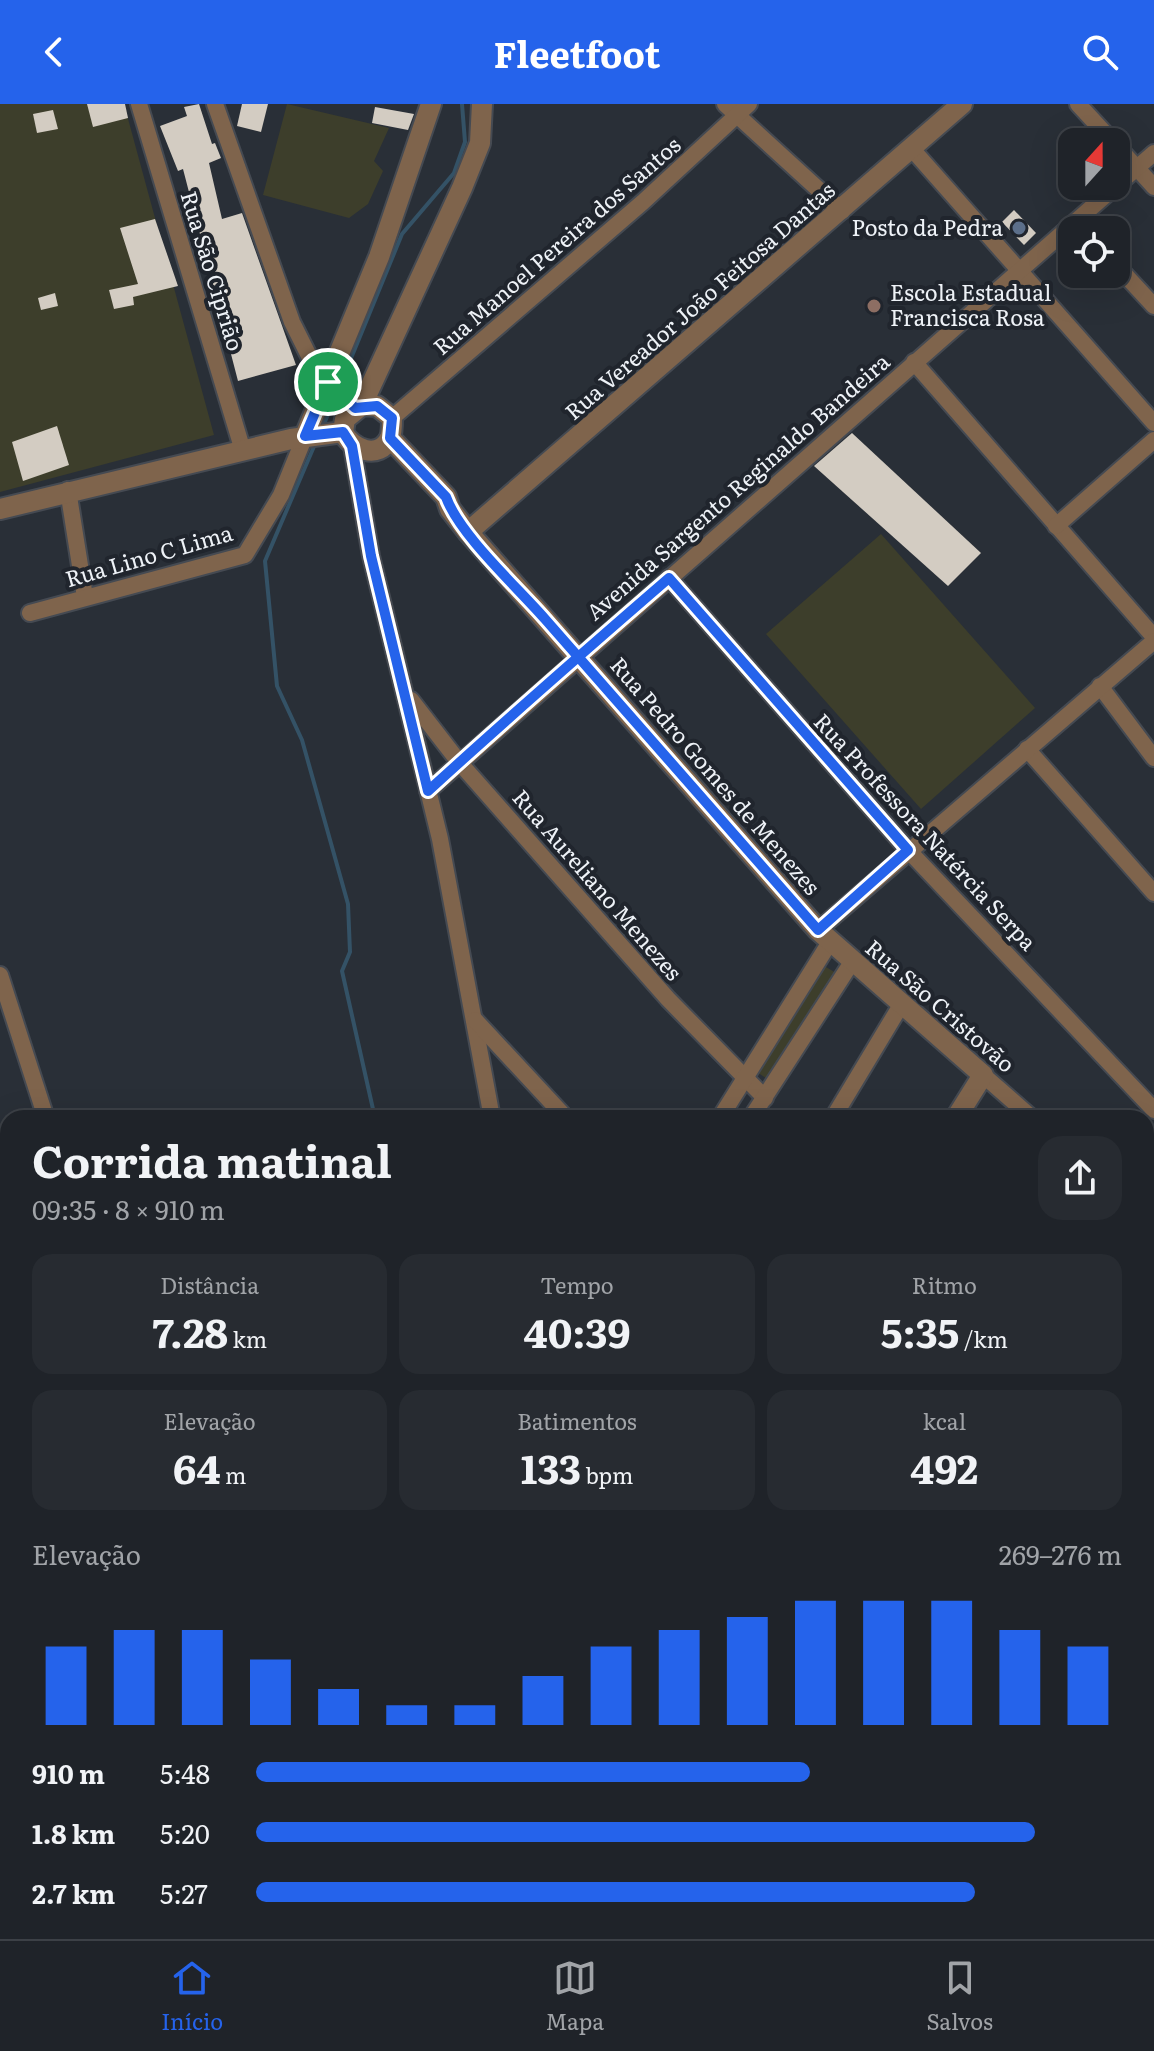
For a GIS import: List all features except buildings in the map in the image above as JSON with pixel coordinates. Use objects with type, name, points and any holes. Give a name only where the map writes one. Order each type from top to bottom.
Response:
[{"type":"street","name":"Rua São Ciprião","points":[[139,104],[243,451]]},
{"type":"street","points":[[0,509],[68,490],[243,451],[328,437],[367,452],[388,434],[377,406],[345,396],[314,366],[292,322],[215,104]]},
{"type":"street","points":[[328,437],[345,419],[345,396],[379,257],[431,104]]},
{"type":"street","points":[[482,104],[480,143],[462,188],[345,396],[328,437],[371,556],[405,692],[428,791],[491,1110]]},
{"type":"street","name":"Rua Vereador João Feitosa Dantas","points":[[468,532],[962,104]]},
{"type":"street","points":[[1082,105],[1101,128]]},
{"type":"street","points":[[737,108],[842,211]]},
{"type":"street","name":"Rua Manoel Pereira dos Santos","points":[[388,434],[737,108]]},
{"type":"street","points":[[912,149],[1154,423]]},
{"type":"street","name":"Avenida Sargento Reginaldo Bandeira","points":[[1130,174],[1154,153]]},
{"type":"street","points":[[1130,161],[1154,187]]},
{"type":"street","name":"Avenida Sargento Reginaldo Bandeira","points":[[1088,216],[1103,200]]},
{"type":"street","name":"Avenida Sargento Reginaldo Bandeira","points":[[428,791],[914,362],[1019,271],[1058,242]]},
{"type":"street","points":[[1130,280],[1154,306]]},
{"type":"street","points":[[724,1110],[824,936],[908,850],[1154,639],[914,362]]},
{"type":"street","name":"Rua Pedro Gomes de Menezes","points":[[388,434],[446,497],[450,509],[468,532],[824,936]]},
{"type":"street","name":"Rua Lino C Lima","points":[[30,613],[245,555],[281,495],[328,437]]},
{"type":"street","points":[[1056,526],[1154,440]]},
{"type":"street","points":[[68,490],[85,597]]},
{"type":"street","name":"Rua Professora Natércia Serpa","points":[[669,578],[908,850],[1154,1110]]},
{"type":"street","points":[[1100,686],[1154,758]]},
{"type":"street","name":"Rua Aureliano Menezes","points":[[405,692],[459,762],[742,1078],[765,1098]]},
{"type":"street","points":[[1027,749],[1154,893]]},
{"type":"street","name":"Rua São Cristovão","points":[[824,936],[1023,1110]]},
{"type":"street","points":[[757,1110],[852,962]]},
{"type":"street","points":[[0,975],[43,1110]]},
{"type":"street","points":[[838,1110],[901,1005]]},
{"type":"street","points":[[474,1019],[559,1110]]},
{"type":"street","points":[[961,1110],[983,1075]]},
{"type":"green space","points":[[0,104],[124,104],[214,435],[0,492]]},
{"type":"green space","points":[[287,104],[389,128],[374,161],[383,171],[368,204],[349,218],[263,195]]},
{"type":"green space","points":[[881,534],[1035,708],[921,809],[766,634]]},
{"type":"green space","points":[[821,964],[836,973],[766,1078],[752,1069]]},
{"type":"waterway","points":[[322,429],[402,234],[454,173],[465,142],[462,104]]},
{"type":"waterway","points":[[315,444],[265,561],[277,686],[302,740],[348,904],[350,952],[342,971],[373,1110]]},
{"type":"place","name":"Posto da Pedra","points":[[1019,228]]},
{"type":"place","name":"Escola Estadual Francisca Rosa","points":[[874,306]]},
{"type":"route","points":[[328,382],[305,436],[343,432],[352,446],[371,556],[428,791],[544,687],[579,657],[669,578],[908,850],[818,930],[746,848],[579,657],[524,594],[468,532],[450,509],[446,497],[390,438],[392,418],[377,406],[355,408],[328,382]]}]
